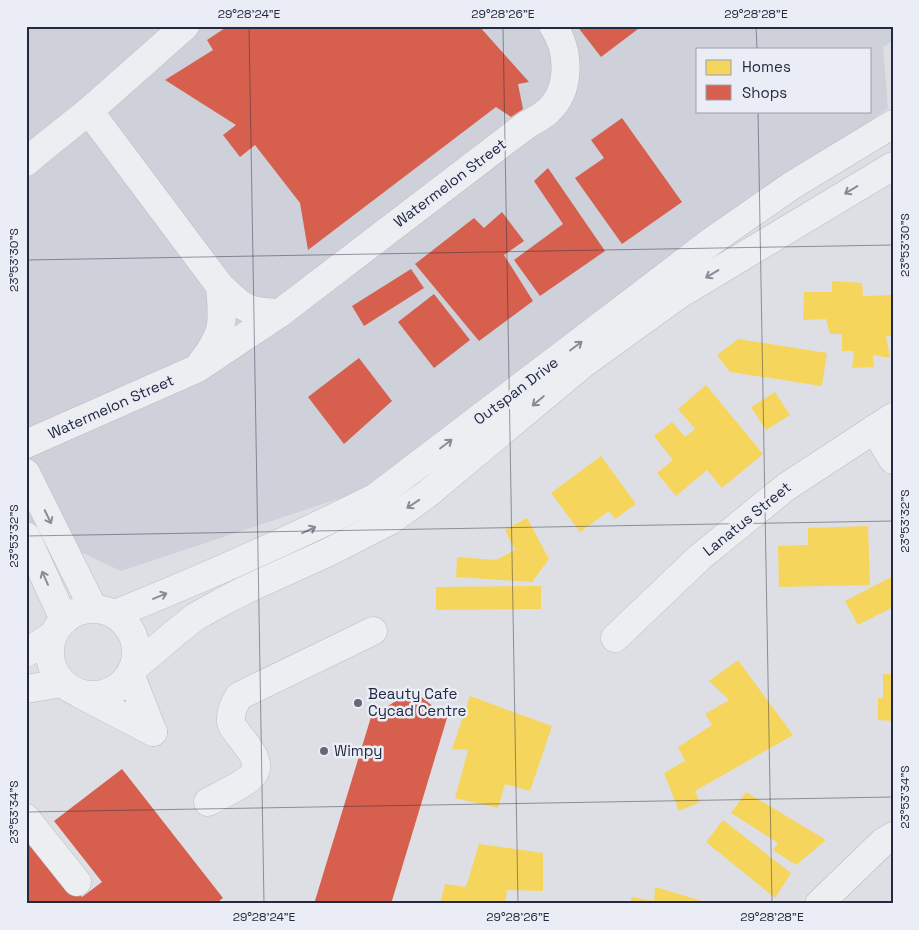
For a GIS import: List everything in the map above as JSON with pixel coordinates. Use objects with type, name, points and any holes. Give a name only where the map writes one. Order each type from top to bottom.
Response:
[{"type":"street","points":[[26,162],[89,111],[185,26]]},
{"type":"street","name":"Watermelon Street","points":[[26,444],[196,369],[280,313],[525,126],[548,111],[559,96],[565,80],[566,58],[553,26]]},
{"type":"street","points":[[89,111],[220,286],[241,306],[256,312],[280,313]]},
{"type":"street","name":"Outspan Drive","points":[[104,611],[224,570],[376,497],[712,241],[790,186],[893,124]]},
{"type":"street","name":"Outspan Drive","points":[[133,671],[174,632],[195,617],[245,590],[330,552],[391,520],[426,495],[583,364],[680,294],[893,166]]},
{"type":"street","name":"Watermelon Street","points":[[196,369],[215,345],[223,320],[220,286]]},
{"type":"street","points":[[884,423],[893,460]]},
{"type":"street","name":"Lanatus Street","points":[[615,638],[700,557],[786,487],[884,423]]},
{"type":"street","points":[[26,473],[104,611],[132,630],[137,648],[133,671],[153,732],[71,688],[54,671],[49,655],[58,627],[26,536]]},
{"type":"street","points":[[26,654],[78,611],[104,611]]},
{"type":"street","points":[[208,802],[250,778],[255,770],[251,750],[231,722],[234,704],[239,696],[373,630]]},
{"type":"street","points":[[26,689],[71,688],[102,695],[114,691],[133,671]]},
{"type":"street","points":[[26,818],[77,882]]},
{"type":"street","points":[[819,904],[883,842],[893,836]]},
{"type":"shaded area","points":[[26,26],[893,26],[893,41],[883,47],[888,108],[368,489],[121,571],[72,548],[26,565]]},
{"type":"building: Homes","points":[[832,281],[862,283],[863,296],[893,295],[893,336],[886,336],[890,358],[873,355],[874,367],[852,368],[854,351],[842,351],[842,334],[830,334],[826,319],[803,320],[804,292],[832,292]]},
{"type":"building: Homes","points":[[738,339],[827,353],[822,386],[730,372],[717,355]]},
{"type":"building: Homes","points":[[706,385],[763,454],[722,488],[707,470],[676,496],[657,473],[673,460],[654,436],[672,422],[685,437],[695,429],[678,409]]},
{"type":"building: Homes","points":[[775,392],[790,415],[766,430],[751,407]]},
{"type":"building: Homes","points":[[601,456],[636,504],[615,519],[609,511],[580,532],[551,493]]},
{"type":"building: Homes","points":[[527,518],[549,559],[532,582],[456,577],[457,557],[496,560],[515,550],[505,530]]},
{"type":"building: Homes","points":[[868,526],[870,585],[779,587],[778,546],[808,545],[808,528]]},
{"type":"building: Homes","points":[[893,576],[893,607],[858,625],[845,601]]},
{"type":"building: Homes","points":[[541,586],[541,609],[436,610],[436,587]]},
{"type":"building: Homes","points":[[738,660],[793,735],[695,791],[700,802],[679,811],[664,773],[685,761],[678,747],[712,725],[705,714],[729,700],[709,681]]},
{"type":"building: Homes","points":[[883,674],[893,674],[893,721],[878,720],[878,698],[883,698]]},
{"type":"building: Homes","points":[[470,696],[552,726],[530,791],[505,784],[498,808],[455,798],[468,750],[452,749]]},
{"type":"building: Homes","points":[[746,792],[826,840],[796,865],[773,850],[778,843],[731,813]]},
{"type":"building: Homes","points":[[723,820],[791,873],[775,898],[706,842]]},
{"type":"building: Homes","points":[[479,844],[543,853],[543,891],[507,890],[505,904],[440,904],[445,884],[466,887]]},
{"type":"building: Homes","points":[[655,887],[709,904],[631,904],[631,897],[654,901]]},
{"type":"building: Shops","points":[[228,26],[479,26],[529,82],[518,84],[523,109],[511,117],[496,107],[308,250],[300,203],[255,145],[240,157],[223,135],[236,125],[165,80],[213,50],[207,40]]},
{"type":"building: Shops","points":[[577,26],[642,26],[601,57]]},
{"type":"building: Shops","points":[[622,118],[682,202],[622,244],[575,178],[604,158],[591,140]]},
{"type":"building: Shops","points":[[548,168],[605,251],[540,296],[514,260],[563,224],[534,181]]},
{"type":"building: Shops","points":[[502,212],[524,241],[504,255],[533,301],[479,341],[415,264],[474,218],[484,228]]},
{"type":"building: Shops","points":[[411,269],[424,288],[364,326],[352,306]]},
{"type":"building: Shops","points":[[434,294],[470,340],[434,368],[398,322]]},
{"type":"building: Shops","points":[[359,358],[392,401],[344,444],[308,397]]},
{"type":"building: Shops","points":[[413,690],[447,718],[391,904],[314,904],[371,717]]},
{"type":"building: Shops","points":[[122,769],[223,898],[215,904],[26,904],[26,825],[82,897],[102,882],[54,821]]},
{"type":"place","name":"Beauty Cafe Cycad Centre","points":[[358,703]]},
{"type":"place","name":"Wimpy","points":[[324,751]]}]
